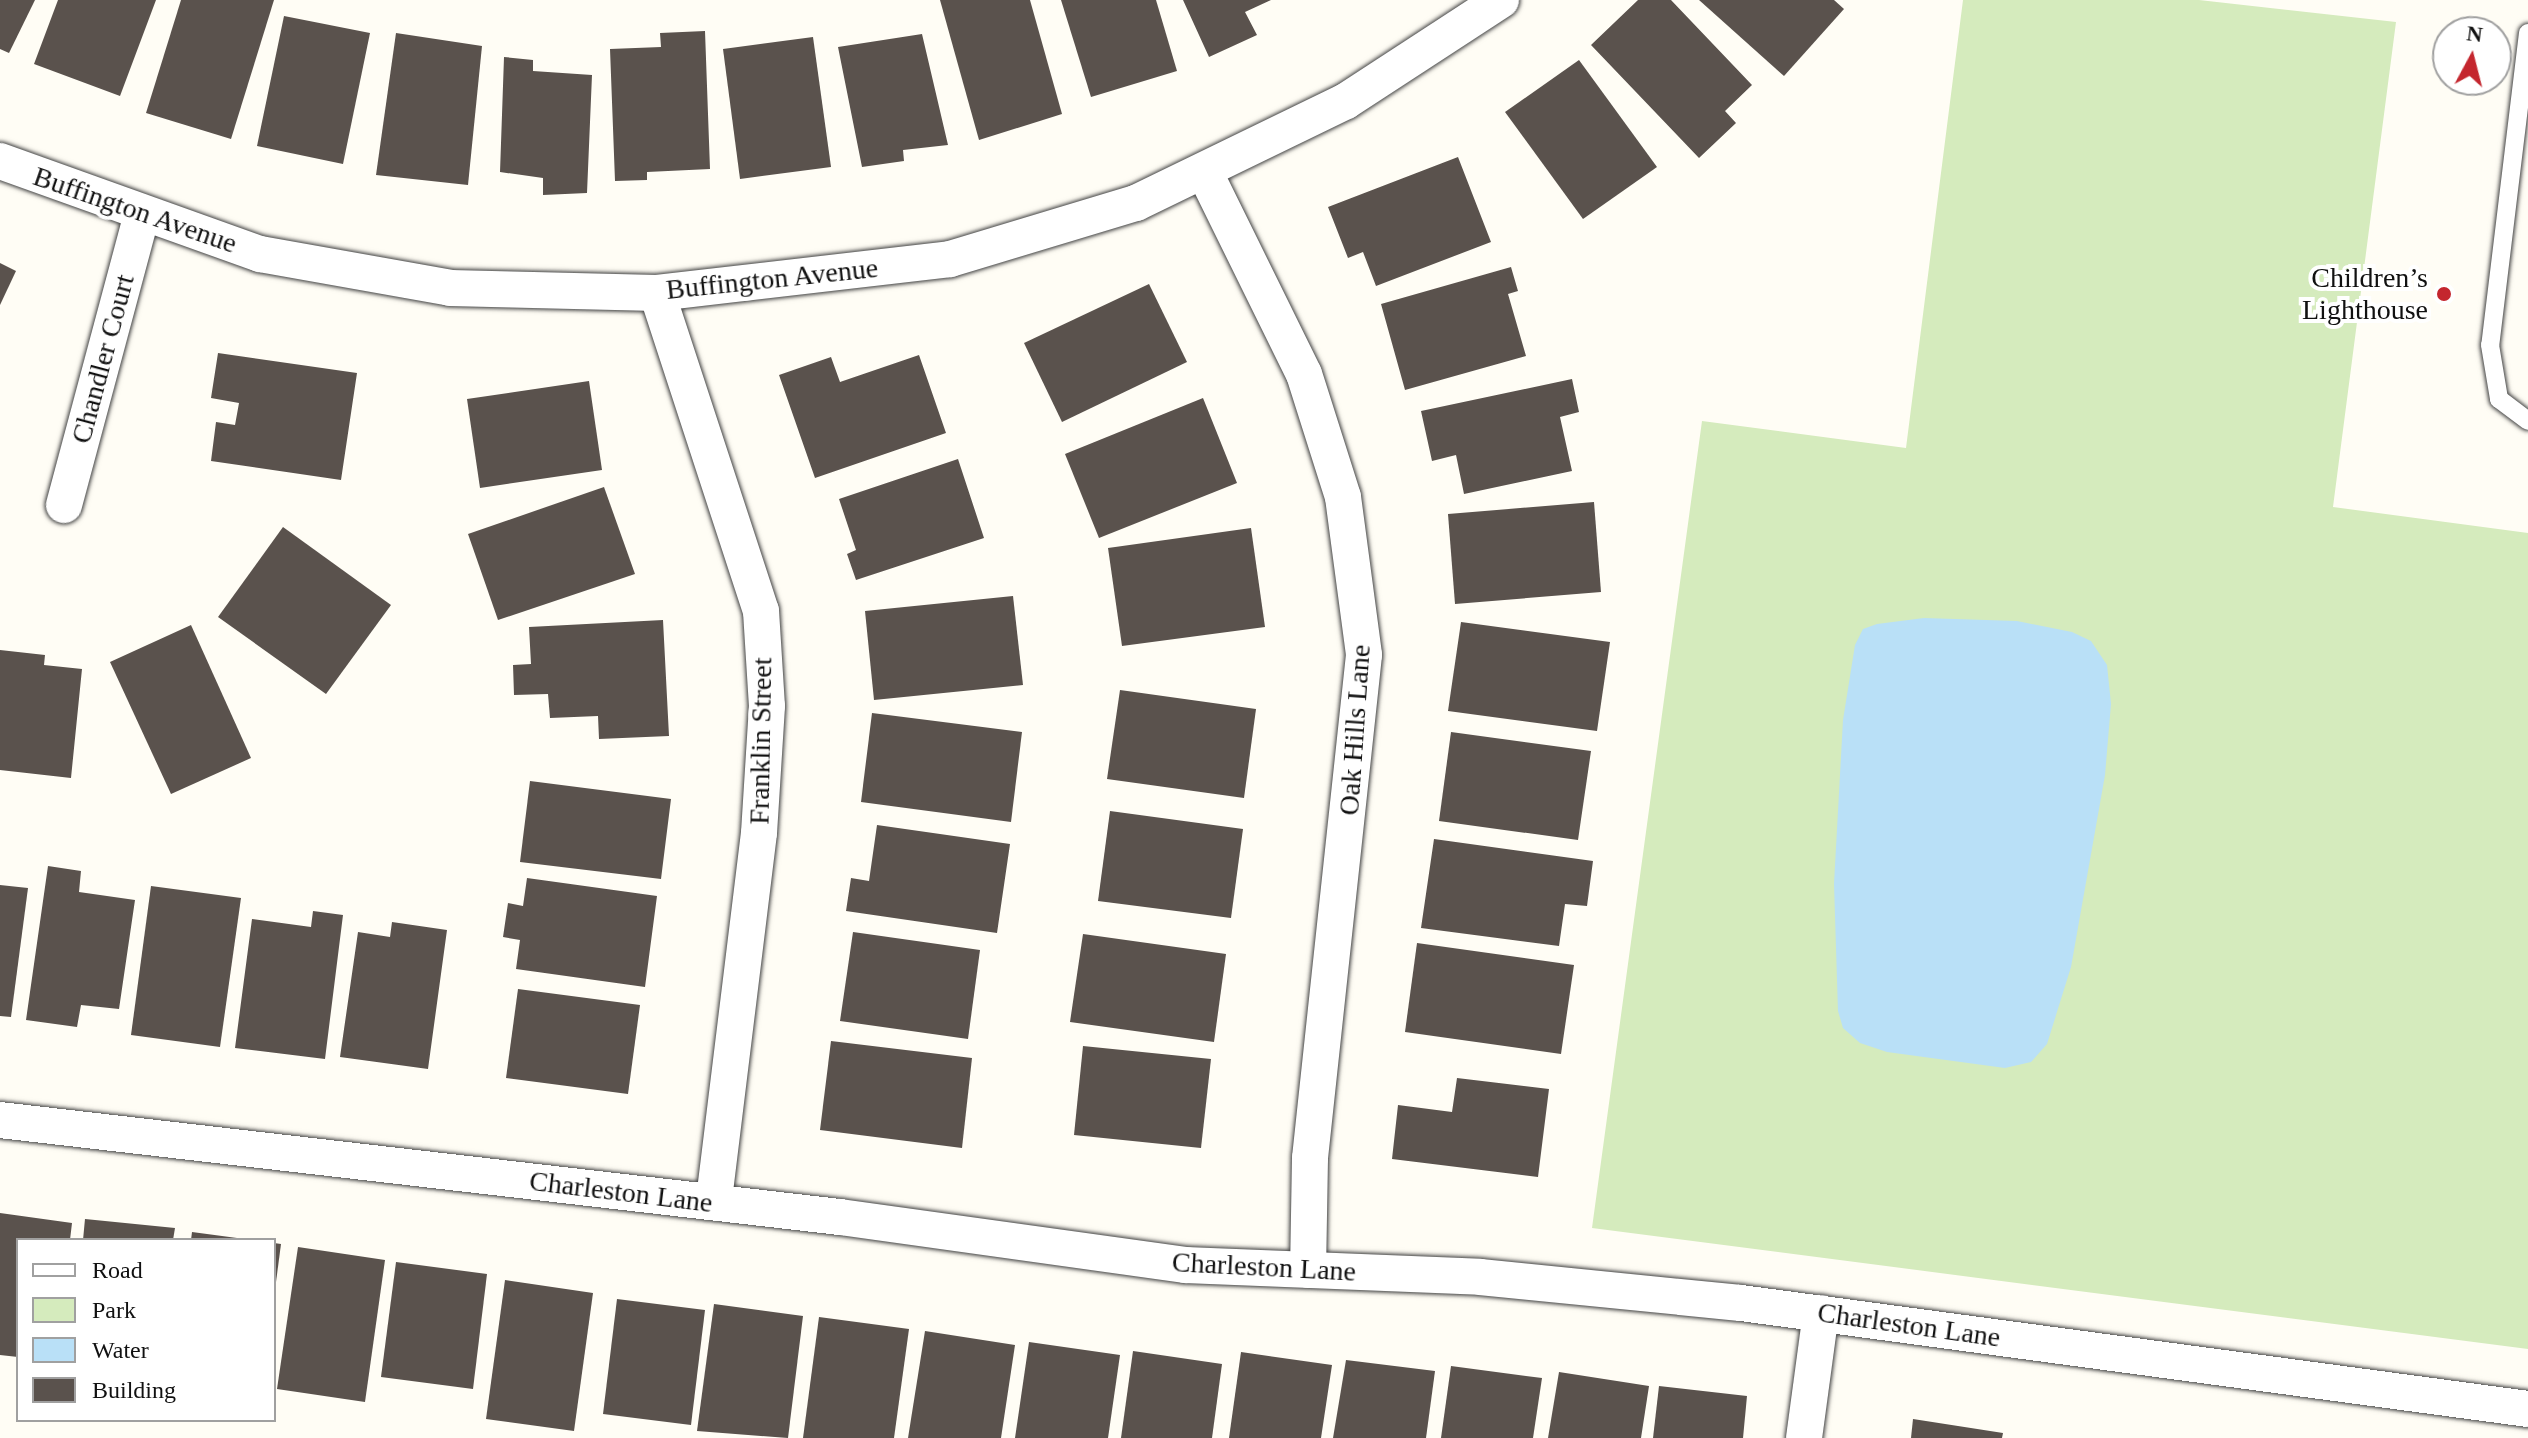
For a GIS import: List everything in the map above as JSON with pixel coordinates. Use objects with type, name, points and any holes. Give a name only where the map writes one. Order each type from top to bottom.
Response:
[{"type":"street","name":"Buffington Avenue","points":[[0,161],[260,254],[450,288],[657,293],[950,259],[1136,203],[1346,101],[1501,0]]},
{"type":"street","name":"Oak Hills Lane","points":[[1204,171],[1304,374],[1343,497],[1364,655],[1310,1158],[1308,1270]]},
{"type":"street","name":"Chandler Court","points":[[64,505],[142,214]]},
{"type":"street","name":"Franklin Street","points":[[657,293],[761,611],[766,690],[759,833],[714,1202]]},
{"type":"street","name":"Charleston Lane","points":[[0,1120],[714,1202],[1185,1265],[1480,1277],[1821,1313],[2528,1409]]},
{"type":"street","points":[[1804,1438],[1821,1313]]},
{"type":"lane","points":[[2528,33],[2490,345],[2499,399],[2528,421]]},
{"type":"green space","points":[[1963,0],[2199,0],[2396,22],[2333,507],[2528,533],[2528,1349],[1592,1228],[1702,421],[1906,448]]},
{"type":"water","points":[[1924,618],[2017,621],[2072,632],[2091,641],[2107,665],[2111,704],[2105,775],[2071,967],[2047,1044],[2031,1062],[2005,1068],[1887,1052],[1860,1043],[1843,1028],[1838,1011],[1834,884],[1843,720],[1855,645],[1863,629],[1877,624]]},
{"type":"building","points":[[0,0],[35,0],[9,53],[0,49]]},
{"type":"building","points":[[58,0],[156,0],[120,96],[34,64]]},
{"type":"building","points":[[181,0],[274,0],[231,139],[146,113]]},
{"type":"building","points":[[940,0],[1030,0],[1062,114],[979,140]]},
{"type":"building","points":[[1061,0],[1156,0],[1177,71],[1091,97]]},
{"type":"building","points":[[1183,0],[1271,0],[1245,12],[1257,35],[1209,57]]},
{"type":"building","points":[[1638,0],[1671,0],[1752,85],[1725,111],[1736,123],[1699,158],[1591,45]]},
{"type":"building","points":[[1699,0],[1834,0],[1844,9],[1784,76]]},
{"type":"building","points":[[284,16],[370,33],[343,164],[257,146]]},
{"type":"building","points":[[705,31],[710,169],[647,172],[647,180],[615,181],[610,49],[661,47],[660,33]]},
{"type":"building","points":[[396,33],[482,46],[468,185],[376,175]]},
{"type":"building","points":[[922,34],[948,145],[903,150],[904,161],[862,167],[838,47]]},
{"type":"building","points":[[813,37],[831,167],[740,179],[723,49]]},
{"type":"building","points":[[504,57],[533,60],[533,71],[592,75],[587,193],[543,195],[543,178],[500,172]]},
{"type":"building","points":[[1579,60],[1657,167],[1583,219],[1505,112]]},
{"type":"building","points":[[1458,157],[1491,242],[1376,286],[1363,252],[1348,258],[1328,207]]},
{"type":"building","points":[[0,263],[16,271],[0,305]]},
{"type":"building","points":[[1511,267],[1518,291],[1508,294],[1526,356],[1405,390],[1381,304]]},
{"type":"building","points":[[1149,284],[1187,362],[1062,422],[1024,343]]},
{"type":"building","points":[[218,353],[357,373],[341,480],[211,461],[216,422],[235,425],[239,403],[211,398]]},
{"type":"building","points":[[919,355],[946,433],[815,478],[779,375],[831,357],[840,382]]},
{"type":"building","points":[[1572,379],[1579,412],[1560,417],[1572,471],[1464,494],[1456,455],[1432,461],[1421,411]]},
{"type":"building","points":[[589,381],[602,470],[480,488],[467,399]]},
{"type":"building","points":[[1203,398],[1237,483],[1099,538],[1065,454]]},
{"type":"building","points":[[958,459],[984,538],[856,580],[847,554],[856,550],[839,499]]},
{"type":"building","points":[[604,487],[635,574],[498,620],[468,534]]},
{"type":"building","points":[[1594,502],[1601,592],[1455,604],[1448,514]]},
{"type":"building","points":[[283,527],[391,605],[326,694],[218,617]]},
{"type":"building","points":[[1251,528],[1265,627],[1122,646],[1108,548]]},
{"type":"building","points":[[1013,596],[1023,685],[874,700],[865,611]]},
{"type":"building","points":[[663,620],[669,736],[599,739],[598,716],[550,718],[548,694],[514,695],[513,665],[531,664],[529,627]]},
{"type":"building","points":[[1461,622],[1610,642],[1597,731],[1448,711]]},
{"type":"building","points":[[191,625],[251,758],[171,794],[110,662]]},
{"type":"building","points":[[0,650],[45,655],[44,665],[82,669],[71,778],[0,770]]},
{"type":"building","points":[[1120,690],[1256,709],[1244,798],[1107,779]]},
{"type":"building","points":[[872,713],[1022,732],[1011,822],[861,802]]},
{"type":"building","points":[[1451,732],[1591,751],[1578,840],[1439,821]]},
{"type":"building","points":[[530,781],[671,799],[661,879],[520,862]]},
{"type":"building","points":[[1110,811],[1243,829],[1231,918],[1098,901]]},
{"type":"building","points":[[877,825],[1010,844],[997,933],[846,911],[851,878],[869,881]]},
{"type":"building","points":[[1434,839],[1593,861],[1587,906],[1565,904],[1559,946],[1421,928]]},
{"type":"building","points":[[48,866],[81,871],[79,892],[135,900],[119,1009],[81,1005],[77,1027],[26,1020]]},
{"type":"building","points":[[527,878],[657,896],[645,987],[516,969],[520,940],[503,937],[508,903],[523,906]]},
{"type":"building","points":[[0,885],[28,888],[11,1017],[0,1016]]},
{"type":"building","points":[[151,886],[241,898],[220,1047],[131,1035]]},
{"type":"building","points":[[313,911],[343,915],[325,1059],[235,1048],[252,919],[311,927]]},
{"type":"building","points":[[392,922],[447,930],[428,1069],[340,1057],[358,932],[390,937]]},
{"type":"building","points":[[853,932],[980,950],[968,1039],[840,1021]]},
{"type":"building","points":[[1083,934],[1226,954],[1214,1042],[1070,1022]]},
{"type":"building","points":[[1417,943],[1574,965],[1561,1054],[1405,1032]]},
{"type":"building","points":[[518,989],[640,1005],[628,1094],[506,1078]]},
{"type":"building","points":[[831,1041],[972,1058],[962,1148],[820,1130]]},
{"type":"building","points":[[1083,1046],[1211,1059],[1201,1148],[1074,1135]]},
{"type":"building","points":[[1457,1078],[1549,1089],[1538,1177],[1392,1159],[1398,1105],[1452,1112]]},
{"type":"building","points":[[0,1213],[72,1223],[70,1238],[16,1238],[16,1357],[0,1355]]},
{"type":"building","points":[[85,1219],[175,1228],[173,1238],[83,1238]]},
{"type":"building","points":[[192,1232],[237,1238],[191,1238]]},
{"type":"building","points":[[276,1243],[281,1244],[276,1282]]},
{"type":"building","points":[[298,1247],[385,1260],[365,1402],[277,1389]]},
{"type":"building","points":[[396,1262],[487,1274],[473,1389],[381,1377]]},
{"type":"building","points":[[505,1280],[593,1293],[574,1431],[486,1419]]},
{"type":"building","points":[[617,1299],[705,1310],[691,1425],[603,1414]]},
{"type":"building","points":[[714,1304],[803,1316],[788,1438],[697,1431]]},
{"type":"building","points":[[819,1317],[909,1329],[894,1438],[803,1438]]},
{"type":"building","points":[[925,1331],[1015,1345],[1001,1438],[908,1438]]},
{"type":"building","points":[[1029,1342],[1120,1355],[1108,1438],[1015,1438]]},
{"type":"building","points":[[1133,1351],[1222,1364],[1212,1438],[1121,1438]]},
{"type":"building","points":[[1241,1352],[1332,1365],[1321,1438],[1229,1438]]},
{"type":"building","points":[[1346,1360],[1435,1371],[1426,1438],[1333,1438]]},
{"type":"building","points":[[1451,1366],[1542,1378],[1533,1438],[1441,1438]]},
{"type":"building","points":[[1559,1372],[1649,1386],[1641,1438],[1548,1438]]},
{"type":"building","points":[[1659,1386],[1747,1396],[1743,1438],[1653,1438]]},
{"type":"building","points":[[1913,1419],[2003,1433],[2002,1438],[1911,1438]]},
{"type":"place","name":"Children’s Lighthouse","points":[[2444,294]]}]
